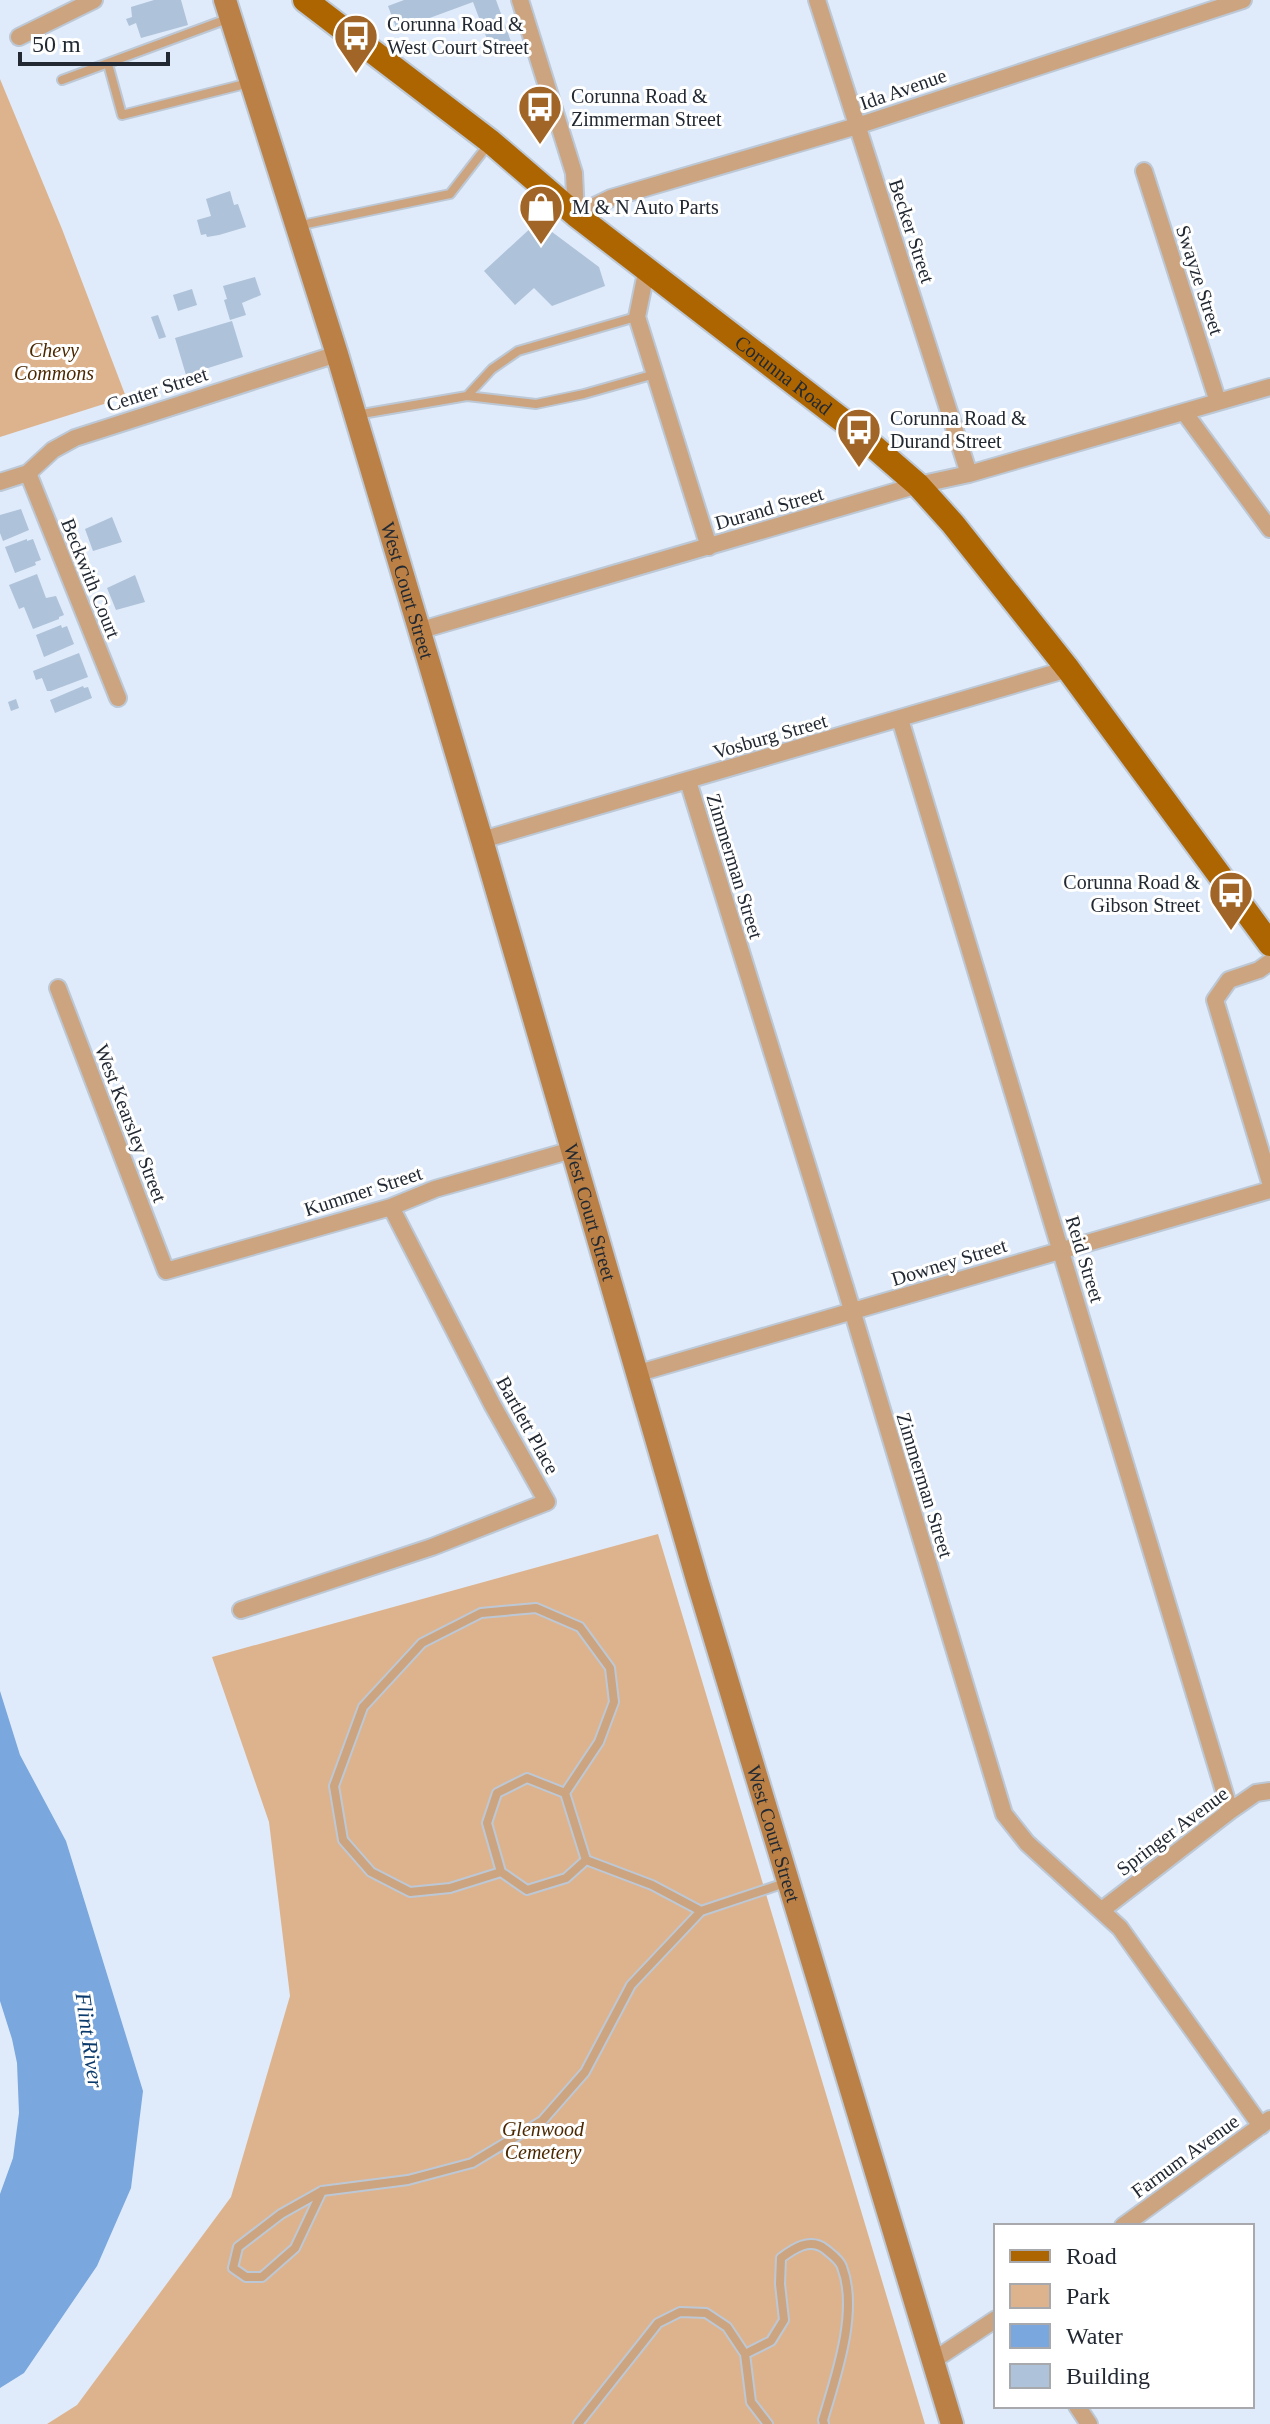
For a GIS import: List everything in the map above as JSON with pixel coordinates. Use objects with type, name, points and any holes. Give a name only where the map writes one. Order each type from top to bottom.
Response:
[{"type":"main road","name":"Corunna Road","points":[[305,0],[491,142],[576,215],[850,426],[918,485],[953,524],[1068,669],[1270,944]]},
{"type":"street","points":[[19,37],[94,0]]},
{"type":"street","points":[[520,0],[574,173],[576,215]]},
{"type":"street","name":"Becker Street","points":[[817,0],[969,474]]},
{"type":"street","name":"Ida Avenue","points":[[576,215],[611,198],[857,126],[1243,0]]},
{"type":"street","name":"West Court Street","points":[[228,9],[337,354],[682,1526],[952,2424]]},
{"type":"street","name":"Swayze Street","points":[[1144,171],[1218,402]]},
{"type":"street","points":[[647,268],[637,317],[709,547]]},
{"type":"street","name":"Center Street","points":[[0,482],[28,473],[53,450],[75,438],[337,354]]},
{"type":"street","name":"Durand Street","points":[[418,631],[918,485],[969,474],[1270,387]]},
{"type":"street","points":[[1184,412],[1270,529]]},
{"type":"street","name":"Beckwith Court","points":[[28,473],[118,698]]},
{"type":"street","name":"Vosburg Street","points":[[482,840],[1068,669]]},
{"type":"street","name":"Reid Street","points":[[900,719],[1230,1811]]},
{"type":"street","name":"Zimmerman Street","points":[[688,781],[1004,1814],[1027,1843],[1120,1928],[1265,2122]]},
{"type":"street","points":[[1270,962],[1259,970],[1229,980],[1215,1000],[1270,1182]]},
{"type":"street","name":"West Kearsley Street","points":[[58,988],[166,1271]]},
{"type":"street","name":"Kummer Street","points":[[166,1271],[391,1207],[435,1189],[572,1150]]},
{"type":"street","name":"Downey Street","points":[[639,1373],[1270,1190]]},
{"type":"street","name":"Bartlett Place","points":[[241,1610],[432,1547],[547,1502],[492,1404],[391,1207]]},
{"type":"street","name":"Springer Avenue","points":[[1102,1910],[1230,1811],[1256,1793],[1270,1791]]},
{"type":"street","name":"Farnum Avenue","points":[[1126,2224],[1265,2122]]},
{"type":"street","points":[[934,2360],[994,2320]]},
{"type":"lane","points":[[62,80],[108,64],[228,9]]},
{"type":"lane","points":[[108,64],[122,115],[251,83]]},
{"type":"lane","points":[[296,226],[450,194],[491,142]]},
{"type":"lane","points":[[467,396],[492,369],[518,351],[637,317]]},
{"type":"lane","points":[[355,415],[467,396],[536,404],[655,374]]},
{"type":"lane","points":[[501,1872],[450,1888],[410,1892],[371,1872],[343,1840],[334,1786],[363,1707],[422,1643],[481,1613],[536,1608],[580,1627],[610,1668],[614,1702],[599,1742],[565,1793]]},
{"type":"lane","points":[[565,1793],[527,1778],[497,1793],[487,1823],[501,1872],[527,1890],[566,1878],[586,1860]]},
{"type":"lane","points":[[565,1793],[586,1860]]},
{"type":"lane","points":[[586,1860],[652,1885],[701,1911]]},
{"type":"lane","points":[[322,2191],[295,2248],[262,2277],[246,2277],[233,2268],[238,2247],[281,2214],[322,2191],[408,2180],[472,2163],[542,2121],[585,2072],[631,1985],[701,1911],[789,1881]]},
{"type":"lane","points":[[745,2354],[771,2341],[784,2320],[781,2258],[798,2245],[821,2246],[842,2264],[849,2308],[824,2424]]},
{"type":"lane","points":[[578,2424],[658,2323],[680,2312],[706,2313],[727,2327],[745,2354],[751,2402],[768,2424]]},
{"type":"green space","name":"Chevy Commons","points":[[0,79],[126,397],[0,437]]},
{"type":"green space","name":"Glenwood Cemetery","points":[[658,1534],[925,2424],[47,2424],[77,2405],[231,2197],[290,1996],[269,1822],[212,1657]]},
{"type":"water","name":"Flint River","points":[[0,1691],[20,1755],[66,1841],[143,2091],[131,2188],[97,2266],[24,2373],[0,2388],[0,2194],[13,2158],[19,2113],[17,2063],[0,2001]]},
{"type":"building","points":[[154,0],[181,0],[188,25],[141,38],[136,23],[129,26],[126,19],[132,17],[131,7]]},
{"type":"building","points":[[404,0],[496,0],[513,47],[493,55],[473,2],[397,30],[388,6]]},
{"type":"building","points":[[230,191],[246,227],[219,235],[201,235],[197,220],[211,216],[206,199]]},
{"type":"building","name":"M & N Auto Parts","points":[[540,223],[599,267],[605,286],[552,306],[534,288],[515,305],[484,271]]},
{"type":"building","points":[[255,277],[261,295],[242,303],[246,315],[230,320],[223,286]]},
{"type":"building","points":[[192,289],[197,305],[178,311],[173,295]]},
{"type":"building","points":[[158,315],[166,337],[159,339],[151,317]]},
{"type":"building","points":[[232,321],[243,357],[186,375],[175,338]]},
{"type":"building","points":[[21,509],[29,530],[3,541],[0,515]]},
{"type":"building","points":[[112,517],[122,542],[93,551],[85,529]]},
{"type":"building","points":[[33,539],[41,560],[15,573],[5,547]]},
{"type":"building","points":[[37,574],[46,598],[56,596],[64,615],[33,629],[24,607],[19,609],[9,585]]},
{"type":"building","points":[[135,575],[145,602],[116,610],[107,588]]},
{"type":"building","points":[[61,625],[62,628],[67,626],[74,644],[44,657],[36,635]]},
{"type":"building","points":[[79,653],[88,677],[51,691],[47,691],[42,678],[36,680],[33,671]]},
{"type":"building","points":[[83,686],[88,687],[92,698],[55,713],[50,700]]},
{"type":"building","points":[[16,699],[19,708],[11,711],[8,702]]},
{"type":"place","name":"Corunna Road & West Court Street","points":[[356,75]]},
{"type":"place","name":"Corunna Road & Zimmerman Street","points":[[540,146]]},
{"type":"place","name":"M & N Auto Parts","points":[[541,246]]},
{"type":"place","name":"Corunna Road & Durand Street","points":[[859,469]]},
{"type":"place","name":"Corunna Road & Gibson Street","points":[[1231,932]]}]
